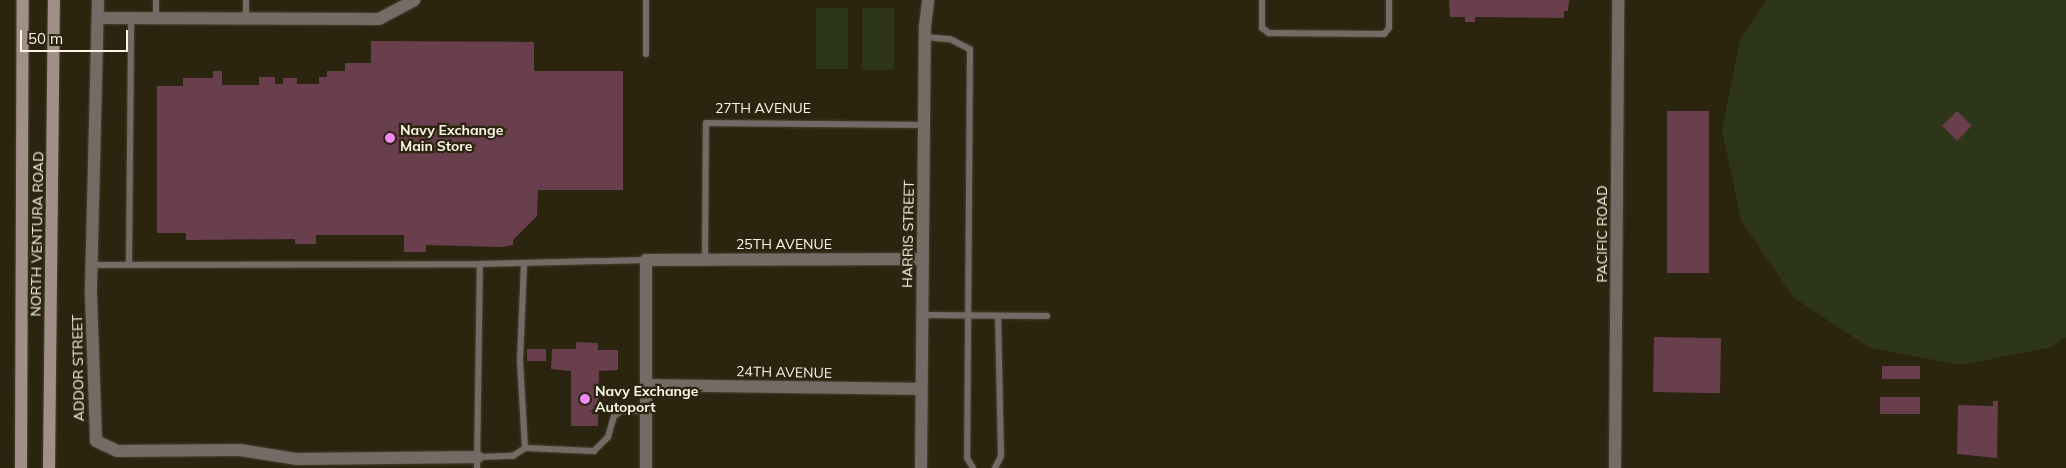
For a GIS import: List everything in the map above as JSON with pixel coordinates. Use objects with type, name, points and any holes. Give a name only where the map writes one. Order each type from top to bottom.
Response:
[{"type":"main road","name":"NORTH VENTURA ROAD","points":[[21,468],[23,0]]},
{"type":"main road","name":"NORTH VENTURA ROAD","points":[[49,468],[54,0]]},
{"type":"street","name":"ADDOR STREET","points":[[98,0],[91,264],[94,427],[96,441],[107,448],[118,451],[240,450],[297,459],[477,462]]},
{"type":"street","points":[[98,18],[379,19],[414,0]]},
{"type":"street","name":"HARRIS STREET","points":[[921,468],[925,38],[928,0]]},
{"type":"street","name":"PACIFIC ROAD","points":[[1615,468],[1618,0]]},
{"type":"street","name":"25TH AVENUE","points":[[646,260],[923,259]]},
{"type":"street","points":[[646,260],[646,468]]},
{"type":"street","name":"24TH AVENUE","points":[[646,385],[921,389]]},
{"type":"lane","points":[[156,0],[156,19]]},
{"type":"lane","points":[[246,0],[246,19]]},
{"type":"lane","points":[[646,0],[646,54]]},
{"type":"lane","points":[[1262,0],[1264,32],[1384,34],[1389,28],[1389,0]]},
{"type":"lane","points":[[129,264],[131,19]]},
{"type":"lane","points":[[925,38],[950,39],[970,49],[966,458],[973,468]]},
{"type":"lane","name":"27TH AVENUE","points":[[705,259],[706,123],[925,125]]},
{"type":"lane","points":[[91,264],[480,264],[646,260]]},
{"type":"lane","points":[[524,263],[520,360],[525,448]]},
{"type":"lane","points":[[480,264],[477,462],[513,456],[525,448],[594,451],[608,437],[614,416],[620,411],[647,411]]},
{"type":"lane","points":[[922,315],[1047,316]]},
{"type":"lane","points":[[995,468],[1001,456],[998,316]]},
{"type":"green space","points":[[1766,0],[2066,0],[2066,337],[2052,347],[1961,365],[1870,348],[1793,297],[1741,220],[1722,130],[1740,40]]},
{"type":"green space","points":[[816,8],[848,8],[848,69],[816,69]]},
{"type":"green space","points":[[862,8],[894,8],[894,70],[862,70]]},
{"type":"building","points":[[1449,0],[1569,0],[1568,11],[1564,11],[1564,18],[1475,17],[1475,22],[1465,22],[1465,17],[1450,17]]},
{"type":"building","name":"Navy Exchange Main Store","points":[[371,41],[534,42],[534,71],[623,71],[623,190],[538,190],[537,216],[513,240],[513,245],[500,247],[426,245],[426,252],[404,252],[404,235],[316,235],[316,244],[295,244],[295,239],[186,240],[186,233],[157,233],[157,86],[183,86],[183,78],[213,78],[213,71],[222,71],[222,85],[259,85],[259,77],[275,77],[275,84],[283,84],[283,78],[297,78],[297,84],[319,84],[319,77],[327,77],[327,71],[345,71],[345,63],[371,63]]},
{"type":"building","points":[[1667,111],[1709,111],[1709,273],[1667,273]]},
{"type":"building","points":[[1957,111],[1972,126],[1957,141],[1942,126]]},
{"type":"building","points":[[1654,337],[1721,338],[1720,393],[1653,392]]},
{"type":"building","name":"Navy Exchange Autoport","points":[[576,342],[598,343],[598,350],[618,350],[618,370],[599,371],[598,426],[571,426],[571,371],[551,369],[552,349],[576,349]]},
{"type":"building","points":[[527,349],[546,349],[546,361],[527,361]]},
{"type":"building","points":[[1882,366],[1920,366],[1920,379],[1882,379]]},
{"type":"building","points":[[1880,397],[1920,397],[1920,414],[1880,414]]},
{"type":"building","points":[[1993,401],[1998,401],[1997,458],[1957,454],[1958,405],[1993,406]]},
{"type":"place","name":"Navy Exchange Main Store","points":[[390,138]]},
{"type":"place","name":"Navy Exchange Autoport","points":[[585,399]]}]
